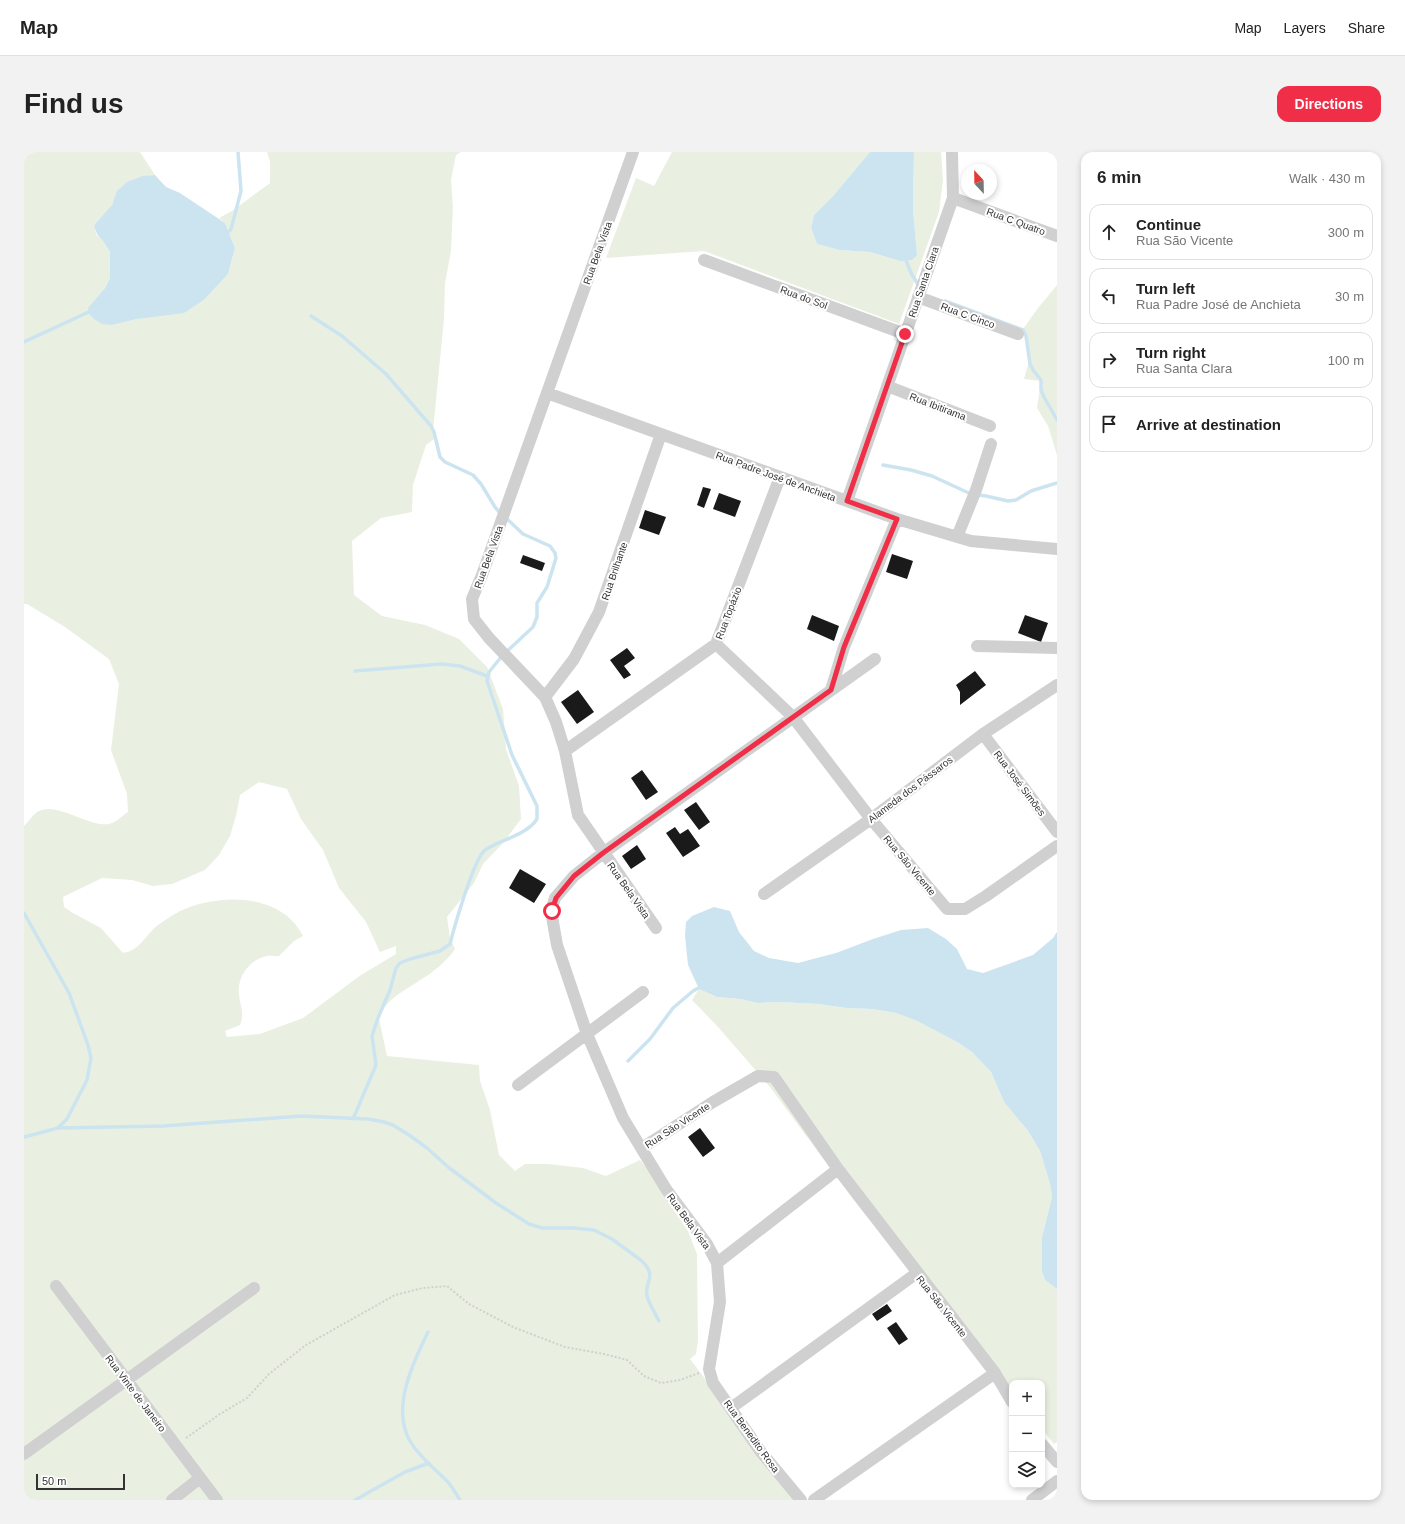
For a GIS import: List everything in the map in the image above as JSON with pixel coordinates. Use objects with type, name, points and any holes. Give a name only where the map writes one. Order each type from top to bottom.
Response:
[{"type":"street","name":"Rua Bela Vista","points":[[633,152],[482,575],[472,599],[474,619],[489,638],[546,698],[556,722],[565,751],[578,815],[656,928]]},
{"type":"street","name":"Rua Santa Clara","points":[[847,501],[953,198],[952,152]]},
{"type":"street","name":"Rua C Quatro","points":[[953,198],[1057,236]]},
{"type":"street","name":"Rua do Sol","points":[[704,260],[905,334]]},
{"type":"street","name":"Rua C Cinco","points":[[918,297],[1018,334]]},
{"type":"street","name":"Rua Ibitirama","points":[[887,386],[990,426]]},
{"type":"street","name":"Rua Padre José de Anchieta","points":[[547,393],[897,519],[971,541],[1057,550]]},
{"type":"street","name":"Rua Brilhante","points":[[546,698],[574,659],[599,612],[661,434]]},
{"type":"street","points":[[957,537],[976,490],[991,444]]},
{"type":"street","name":"Rua Topázio","points":[[565,751],[716,644],[780,477]]},
{"type":"street","points":[[831,690],[844,647],[897,519]]},
{"type":"street","name":"Rua São Vicente","points":[[716,644],[793,718],[871,819],[947,909],[965,909],[1057,846]]},
{"type":"street","points":[[977,646],[1057,648]]},
{"type":"street","name":"Rua São Vicente","points":[[875,659],[603,853],[574,876],[556,898],[552,911],[557,945],[587,1034],[623,1118],[642,1148],[713,1102],[758,1076],[774,1077],[838,1169],[916,1273],[995,1373],[1009,1397]]},
{"type":"street","name":"Alameda dos Pássaros","points":[[764,894],[871,819],[983,734],[1057,685]]},
{"type":"street","name":"Rua José Simões","points":[[983,734],[1057,832]]},
{"type":"street","points":[[518,1085],[643,992]]},
{"type":"street","name":"Rua Bela Vista","points":[[642,1148],[666,1189],[707,1244],[717,1263],[720,1302],[709,1369]]},
{"type":"street","points":[[717,1263],[838,1169]]},
{"type":"street","points":[[731,1408],[916,1273]]},
{"type":"street","name":"Rua Vinte de Janeiro","points":[[56,1286],[217,1500]]},
{"type":"street","points":[[24,1454],[254,1288]]},
{"type":"street","name":"Rua Benedito Rosa","points":[[709,1369],[713,1382],[761,1452],[801,1500]]},
{"type":"street","points":[[814,1500],[995,1373]]},
{"type":"street","points":[[1045,1448],[1057,1462]]},
{"type":"street","points":[[172,1500],[200,1478]]},
{"type":"street","points":[[1032,1500],[1057,1481]]},
{"type":"path","points":[[175,1445],[220,1414],[247,1398],[269,1374],[306,1345],[394,1295],[423,1288],[446,1286],[469,1304],[513,1326],[565,1347],[627,1360],[644,1376],[661,1383],[680,1380],[709,1369]]},
{"type":"green space","points":[[24,152],[140,152],[155,175],[139,177],[126,185],[94,227],[97,236],[103,241],[110,252],[110,278],[105,288],[88,309],[112,325],[205,299],[228,274],[235,248],[225,223],[219,218],[232,211],[270,183],[270,162],[267,152],[461,152],[456,155],[451,180],[453,207],[451,251],[445,283],[444,319],[433,431],[434,439],[426,445],[413,485],[412,512],[381,518],[352,541],[354,595],[382,616],[425,625],[459,639],[487,667],[503,709],[506,749],[519,786],[521,819],[503,843],[483,864],[474,883],[447,917],[450,938],[455,949],[435,970],[393,998],[378,1014],[387,1056],[479,1065],[480,1081],[490,1110],[499,1155],[515,1171],[525,1164],[548,1164],[583,1168],[606,1176],[640,1160],[657,1180],[661,1191],[688,1231],[697,1254],[698,1341],[696,1354],[690,1359],[797,1500],[24,1500],[24,826],[33,815],[45,809],[62,811],[100,824],[109,824],[116,821],[128,812],[127,794],[111,750],[119,684],[109,659],[65,627],[27,604],[24,604]],"holes":[[[259,782],[287,789],[301,819],[323,850],[339,888],[366,922],[380,952],[396,946],[396,954],[361,975],[303,1018],[260,1034],[227,1037],[225,1031],[240,1025],[242,1013],[239,988],[245,971],[258,959],[267,956],[279,956],[294,941],[303,936],[294,922],[282,912],[268,905],[253,901],[221,900],[186,908],[173,915],[158,925],[134,949],[123,953],[101,928],[64,907],[63,897],[102,878],[132,880],[153,886],[172,884],[205,870],[219,855],[230,836],[240,795]]]},
{"type":"green space","points":[[672,152],[870,152],[833,196],[814,215],[811,228],[817,244],[839,250],[870,252],[900,261],[917,255],[913,208],[914,152],[941,152],[943,180],[939,212],[899,324],[704,251],[606,258],[636,178],[654,186]]},
{"type":"green space","points":[[1057,285],[1057,455],[1048,426],[1037,408],[1041,381],[1024,379],[1030,357],[1023,329]]},
{"type":"green space","points":[[699,989],[717,997],[740,999],[758,1003],[778,1002],[819,1004],[896,1013],[917,1021],[957,1042],[972,1052],[991,1072],[1004,1102],[1028,1131],[1040,1151],[1050,1184],[1052,1197],[1042,1237],[1042,1272],[1045,1280],[1057,1289],[1057,1442],[1054,1444],[1045,1433],[1045,1380],[1009,1380],[1009,1389],[859,1207],[770,1087],[718,1027],[692,1000]]},
{"type":"water","points":[[870,152],[914,152],[913,208],[917,255],[912,260],[900,261],[870,252],[839,250],[817,244],[811,228],[814,215],[833,196]]},
{"type":"water","points":[[155,175],[166,187],[180,193],[225,223],[235,248],[228,274],[205,299],[184,313],[137,319],[112,325],[102,324],[89,314],[88,308],[105,288],[110,278],[110,252],[98,236],[94,227],[95,224],[112,205],[117,191],[127,182],[142,176]]},
{"type":"water","points":[[714,907],[730,911],[739,932],[754,951],[769,958],[798,963],[836,953],[901,930],[928,928],[946,939],[957,949],[967,969],[983,973],[1033,955],[1053,938],[1057,932],[1057,1289],[1045,1280],[1042,1272],[1042,1237],[1052,1197],[1050,1184],[1040,1151],[1028,1131],[1004,1102],[991,1072],[972,1052],[957,1042],[917,1021],[896,1013],[819,1004],[778,1002],[758,1003],[740,999],[717,997],[699,989],[688,965],[685,936],[686,922],[692,916]]},
{"type":"building","points":[[703,487],[711,489],[704,508],[697,505]]},
{"type":"building","points":[[719,493],[741,501],[735,517],[713,509]]},
{"type":"building","points":[[645,510],[666,517],[659,535],[639,528]]},
{"type":"building","points":[[892,554],[913,561],[907,579],[886,572]]},
{"type":"building","points":[[523,555],[545,563],[542,571],[520,563]]},
{"type":"building","points":[[812,615],[839,626],[834,641],[807,629]]},
{"type":"building","points":[[1025,615],[1048,623],[1041,642],[1018,633]]},
{"type":"building","points":[[627,648],[635,658],[624,666],[631,675],[624,679],[610,660]]},
{"type":"building","points":[[975,671],[986,685],[960,705],[960,692],[956,685]]},
{"type":"building","points":[[578,690],[594,712],[577,724],[561,702]]},
{"type":"building","points":[[642,770],[658,792],[646,800],[631,778]]},
{"type":"building","points":[[696,802],[710,822],[699,830],[684,810]]},
{"type":"building","points":[[675,827],[680,834],[688,829],[700,846],[683,857],[666,833]]},
{"type":"building","points":[[637,845],[646,859],[631,869],[622,856]]},
{"type":"building","points":[[520,869],[546,884],[534,903],[509,888]]},
{"type":"building","points":[[700,1128],[715,1148],[703,1157],[688,1137]]},
{"type":"building","points":[[887,1304],[892,1311],[877,1321],[872,1314]]},
{"type":"building","points":[[896,1322],[908,1339],[899,1345],[887,1328]]},
{"type":"waterway","points":[[226,235],[231,229],[241,191],[238,152]]},
{"type":"waterway","points":[[905,258],[911,273],[919,286]]},
{"type":"waterway","points":[[945,301],[1023,330],[1026,336],[1030,364],[1041,380],[1041,390],[1057,420]]},
{"type":"waterway","points":[[24,342],[93,310]]},
{"type":"waterway","points":[[311,316],[342,336],[386,374],[431,426],[434,432],[440,457],[445,462],[473,475],[481,484],[501,514]]},
{"type":"waterway","points":[[883,465],[911,470],[932,476],[971,494],[1008,501],[1016,500],[1031,491],[1057,483]]},
{"type":"waterway","points":[[353,1119],[376,1065],[372,1036],[390,990],[396,968],[400,963],[440,951],[450,944],[470,879],[475,866],[485,850],[527,829],[533,825],[537,819],[537,806],[512,755],[487,681],[489,672],[502,656],[533,627],[537,617],[537,603],[547,587],[556,558],[555,553],[550,546],[523,534],[506,518]]},
{"type":"waterway","points":[[355,671],[441,664],[460,666],[487,676]]},
{"type":"waterway","points":[[24,913],[69,993],[88,1045],[91,1058],[87,1080],[67,1119],[58,1128]]},
{"type":"waterway","points":[[628,1061],[650,1039],[673,1008],[693,991],[702,986]]},
{"type":"waterway","points":[[24,1137],[58,1128],[163,1126],[301,1116],[368,1119],[384,1122],[393,1125],[409,1135],[496,1203],[529,1224],[542,1228],[574,1228],[594,1230],[612,1239],[647,1266],[650,1275],[647,1286],[647,1296],[659,1321]]},
{"type":"waterway","points":[[428,1332],[415,1361],[405,1392],[403,1408],[404,1424],[409,1438],[418,1452],[448,1482],[460,1500]]},
{"type":"waterway","points":[[355,1500],[405,1472],[429,1463]]},
{"type":"route","points":[[552,911],[556,898],[574,876],[603,853],[831,690],[844,647],[897,519],[847,501],[905,334]]}]
